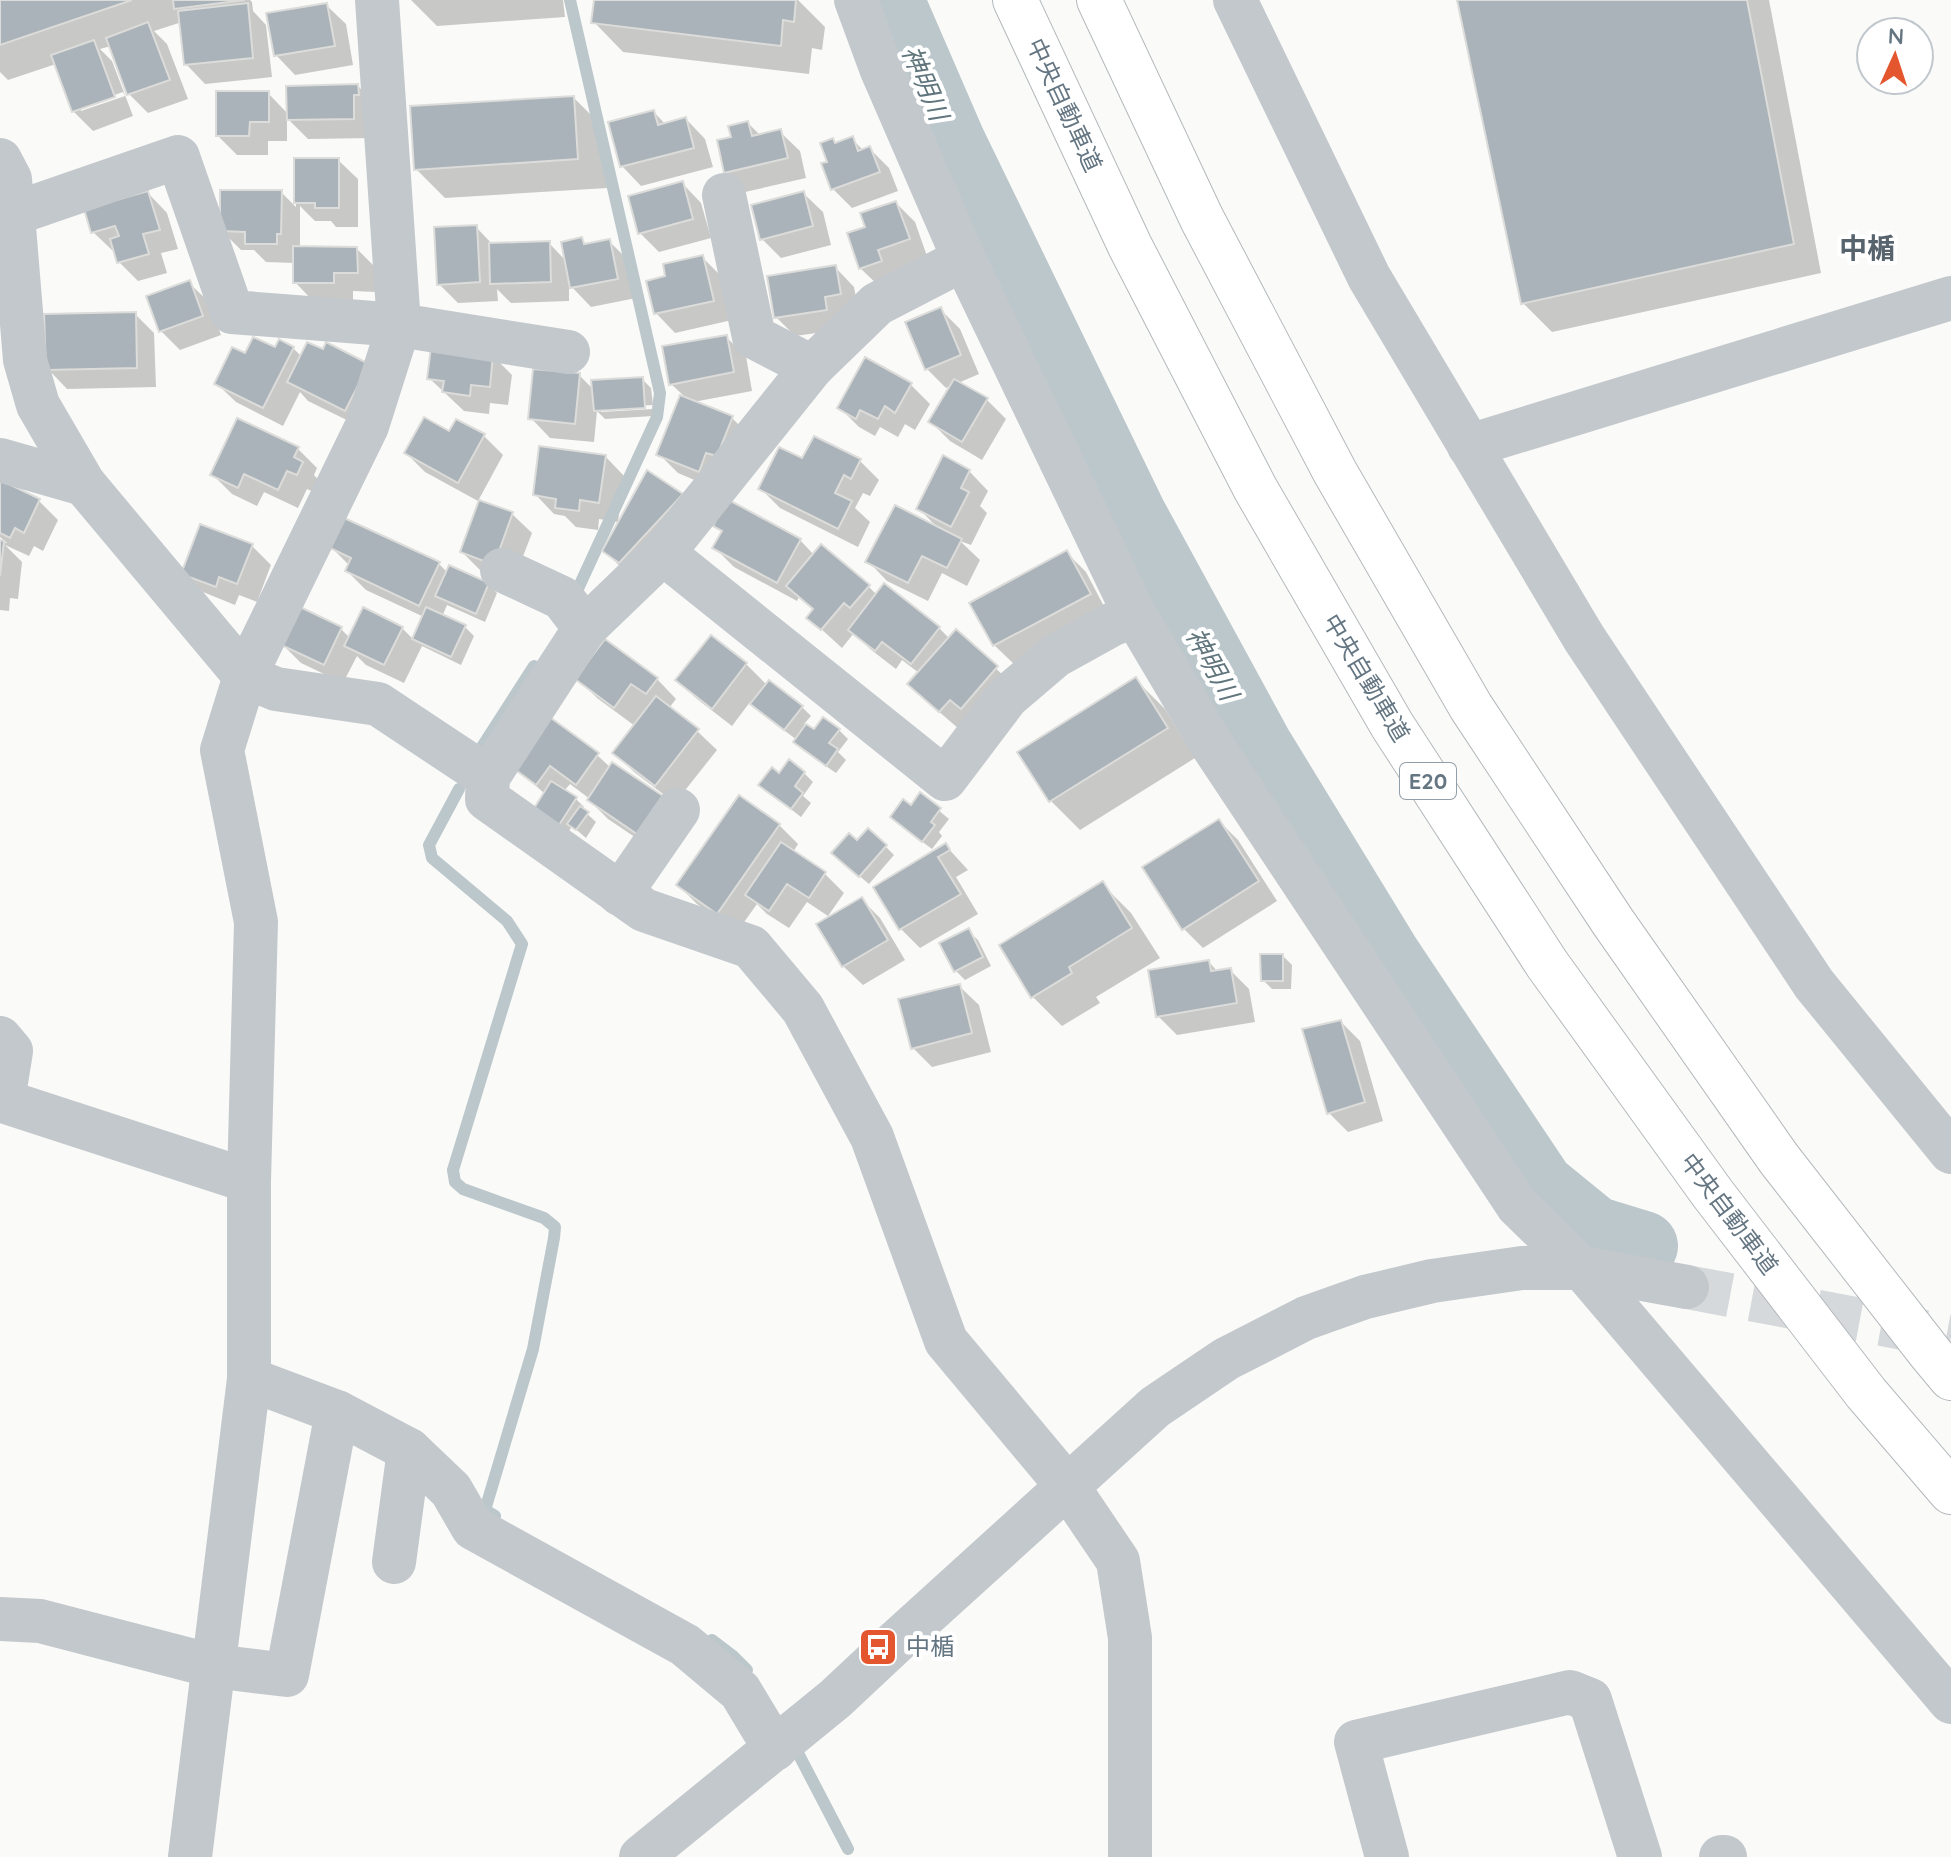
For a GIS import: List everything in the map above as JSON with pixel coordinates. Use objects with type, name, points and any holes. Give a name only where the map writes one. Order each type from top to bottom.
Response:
[{"type":"highway","name":"中央自動車道","points":[[1015,0],[1130,246],[1255,488],[1392,725],[1547,964],[1713,1194],[1866,1393],[1951,1492]]},
{"type":"highway","points":[[1099,0],[1216,248],[1335,472],[1471,707],[1613,922],[1779,1159],[1951,1378]]},
{"type":"street","points":[[190,1857],[249,1379],[249,1181],[256,922],[222,750],[245,676],[367,426],[399,325],[377,0]]},
{"type":"street","points":[[856,0],[881,68],[964,259],[1135,615],[1212,745],[1518,1206],[1582,1268],[1951,1702]]},
{"type":"street","points":[[1235,0],[1369,277],[1584,638],[1814,984],[1951,1152]]},
{"type":"street","points":[[13,214],[178,157],[232,312],[399,325],[568,352]]},
{"type":"street","points":[[0,160],[10,179],[25,360],[38,405],[84,484],[245,676],[276,689],[378,704],[488,777]]},
{"type":"street","points":[[724,195],[754,337],[812,367]]},
{"type":"street","points":[[964,259],[877,304],[812,367],[663,553],[585,628],[488,777],[487,799],[644,910],[751,947],[803,1009],[872,1137],[946,1341],[1068,1487],[1118,1561],[1130,1638],[1130,1857]]},
{"type":"street","points":[[1469,446],[1951,298]]},
{"type":"street","points":[[0,460],[84,484]]},
{"type":"street","points":[[663,553],[945,779],[1007,697],[1055,656],[1135,615]]},
{"type":"street","points":[[502,570],[562,598],[585,628]]},
{"type":"street","points":[[620,894],[678,810]]},
{"type":"street","points":[[0,1038],[11,1051],[2,1102],[249,1181]]},
{"type":"street","points":[[641,1857],[835,1699],[1155,1407],[1226,1359],[1306,1318],[1365,1297],[1432,1281],[1522,1268],[1582,1268],[1687,1287]]},
{"type":"street","points":[[249,1379],[337,1412],[409,1450],[451,1490],[473,1528],[685,1645],[740,1691],[775,1749]]},
{"type":"street","points":[[0,1619],[40,1621],[213,1666],[287,1675],[337,1412]]},
{"type":"street","points":[[394,1562],[409,1450]]},
{"type":"street","points":[[1387,1857],[1356,1742],[1570,1692],[1590,1700],[1640,1857]]},
{"type":"building","points":[[0,0],[132,0],[0,45]]},
{"type":"building","points":[[173,0],[245,0],[174,9]]},
{"type":"building","points":[[594,0],[796,0],[794,22],[783,20],[781,46],[591,23]]},
{"type":"building","points":[[1457,0],[1747,0],[1794,244],[1521,304]]},
{"type":"building","points":[[248,3],[253,58],[184,65],[178,11]]},
{"type":"building","points":[[327,3],[335,46],[274,56],[266,13]]},
{"type":"building","points":[[148,22],[170,80],[127,95],[106,38]]},
{"type":"building","points":[[94,40],[115,97],[72,112],[51,55]]},
{"type":"building","points":[[358,84],[359,95],[354,95],[354,119],[287,120],[286,86]]},
{"type":"building","points":[[216,91],[269,91],[269,122],[250,122],[249,136],[216,136]]},
{"type":"building","points":[[574,96],[578,159],[414,170],[410,106]]},
{"type":"building","points":[[654,110],[658,125],[686,117],[694,148],[620,167],[608,122]]},
{"type":"building","points":[[748,121],[752,136],[781,129],[788,158],[724,173],[717,140],[731,137],[728,126]]},
{"type":"building","points":[[853,136],[858,151],[870,146],[880,172],[831,190],[821,163],[827,162],[820,143],[833,138],[835,143]]},
{"type":"building","points":[[294,158],[339,158],[339,208],[315,208],[315,203],[294,203]]},
{"type":"building","points":[[683,181],[693,219],[638,234],[628,196]]},
{"type":"building","points":[[220,190],[282,190],[281,234],[277,234],[277,244],[245,244],[245,232],[220,231]]},
{"type":"building","points":[[148,191],[160,230],[143,234],[149,254],[117,263],[110,239],[119,236],[115,226],[91,233],[84,209]]},
{"type":"building","points":[[804,191],[813,226],[760,240],[751,205]]},
{"type":"building","points":[[896,201],[910,239],[878,250],[882,261],[859,269],[847,233],[865,227],[860,213]]},
{"type":"building","points":[[477,225],[480,282],[437,285],[434,227]]},
{"type":"building","points":[[582,237],[584,244],[610,239],[618,279],[570,288],[561,242]]},
{"type":"building","points":[[550,241],[551,282],[490,284],[489,243]]},
{"type":"building","points":[[293,246],[357,247],[358,273],[334,273],[334,283],[293,283]]},
{"type":"building","points":[[703,255],[714,301],[654,314],[646,281],[665,276],[663,264]]},
{"type":"building","points":[[836,265],[841,294],[825,297],[827,310],[774,318],[767,276]]},
{"type":"building","points":[[190,280],[203,316],[159,332],[146,296]]},
{"type":"building","points":[[941,307],[961,355],[925,370],[905,322]]},
{"type":"building","points":[[136,312],[137,368],[46,370],[44,314]]},
{"type":"building","points":[[727,335],[734,372],[669,385],[662,346]]},
{"type":"building","points":[[253,337],[275,347],[279,339],[294,347],[263,408],[214,384],[232,347],[245,353]]},
{"type":"building","points":[[307,342],[323,349],[326,342],[369,364],[345,411],[287,382]]},
{"type":"building","points":[[431,347],[493,354],[490,387],[471,385],[470,396],[442,392],[444,381],[427,379]]},
{"type":"building","points":[[865,357],[912,383],[895,413],[885,406],[878,419],[860,410],[856,419],[837,408]]},
{"type":"building","points":[[533,369],[580,373],[575,424],[528,419]]},
{"type":"building","points":[[643,377],[645,408],[594,411],[591,380]]},
{"type":"building","points":[[954,379],[988,398],[962,442],[928,422]]},
{"type":"building","points":[[680,395],[733,416],[717,456],[706,453],[699,472],[656,455]]},
{"type":"building","points":[[424,417],[449,431],[456,419],[485,434],[458,483],[404,453]]},
{"type":"building","points":[[237,418],[299,447],[294,457],[303,462],[297,475],[287,471],[278,490],[244,474],[238,488],[210,475]]},
{"type":"building","points":[[814,436],[861,459],[851,479],[844,475],[835,493],[852,501],[838,529],[758,489],[779,447],[802,458]]},
{"type":"building","points":[[539,446],[606,455],[599,503],[580,500],[579,511],[555,508],[556,499],[533,495]]},
{"type":"building","points":[[943,455],[970,470],[961,488],[969,492],[951,527],[916,509]]},
{"type":"building","points":[[647,470],[683,494],[619,563],[602,551]]},
{"type":"building","points":[[0,480],[40,499],[24,533],[15,528],[10,538],[0,533]]},
{"type":"building","points":[[727,499],[801,539],[777,583],[712,548],[722,531],[713,526]]},
{"type":"building","points":[[479,500],[513,512],[494,565],[460,552]]},
{"type":"building","points":[[895,505],[962,539],[947,568],[922,556],[908,583],[865,562]]},
{"type":"building","points":[[342,517],[440,562],[419,606],[345,571],[351,558],[328,547]]},
{"type":"building","points":[[200,524],[253,544],[237,584],[219,577],[216,587],[181,574]]},
{"type":"building","points":[[0,540],[4,541],[0,576]]},
{"type":"building","points":[[821,544],[870,585],[850,608],[844,603],[821,630],[806,618],[813,609],[786,586]]},
{"type":"building","points":[[1067,550],[1091,594],[993,646],[969,603]]},
{"type":"building","points":[[449,565],[489,583],[476,614],[435,596]]},
{"type":"building","points":[[884,583],[940,627],[911,664],[882,642],[875,651],[848,630]]},
{"type":"building","points":[[298,606],[342,627],[324,665],[279,644]]},
{"type":"building","points":[[363,607],[403,627],[384,665],[344,646]]},
{"type":"building","points":[[426,607],[466,625],[451,657],[412,639]]},
{"type":"building","points":[[956,629],[998,666],[961,709],[950,700],[939,712],[907,684]]},
{"type":"building","points":[[711,635],[747,663],[712,709],[675,680]]},
{"type":"building","points":[[605,639],[658,678],[646,694],[631,684],[614,708],[575,679]]},
{"type":"building","points":[[1136,677],[1168,728],[1049,802],[1017,752]]},
{"type":"building","points":[[769,680],[803,706],[784,730],[750,704]]},
{"type":"building","points":[[656,696],[699,729],[655,786],[612,753]]},
{"type":"building","points":[[823,717],[840,729],[829,743],[838,749],[826,766],[793,742],[806,724],[814,729]]},
{"type":"building","points":[[551,718],[599,753],[576,785],[550,766],[536,785],[513,768]]},
{"type":"building","points":[[789,759],[805,772],[795,786],[803,793],[791,809],[758,785],[772,767],[779,773]]},
{"type":"building","points":[[612,762],[663,796],[637,834],[587,800]]},
{"type":"building","points":[[551,781],[577,797],[559,825],[533,810]]},
{"type":"building","points":[[920,792],[941,808],[931,822],[935,825],[922,842],[890,817],[903,799],[911,805]]},
{"type":"building","points":[[739,795],[780,824],[717,914],[676,885]]},
{"type":"building","points":[[580,806],[589,812],[576,830],[567,824]]},
{"type":"building","points":[[1219,819],[1259,881],[1182,930],[1142,867]]},
{"type":"building","points":[[868,828],[887,845],[859,877],[831,853],[849,833],[857,840]]},
{"type":"building","points":[[781,842],[826,872],[809,898],[787,884],[769,911],[745,895]]},
{"type":"building","points":[[946,843],[950,850],[938,857],[961,894],[899,930],[873,887]]},
{"type":"building","points":[[1103,881],[1132,928],[1069,967],[1072,973],[1031,998],[999,945]]},
{"type":"building","points":[[862,897],[888,940],[842,967],[816,924]]},
{"type":"building","points":[[969,928],[983,957],[954,972],[939,943]]},
{"type":"building","points":[[1260,954],[1283,954],[1283,981],[1261,981]]},
{"type":"building","points":[[1209,960],[1211,971],[1231,968],[1237,1003],[1156,1017],[1148,970]]},
{"type":"building","points":[[960,984],[972,1033],[911,1049],[898,999]]},
{"type":"building","points":[[1341,1020],[1365,1102],[1327,1114],[1302,1029]]},
{"type":"waterway","points":[[570,0],[660,393],[657,417],[576,593]]},
{"type":"waterway","name":"神明川","points":[[889,0],[950,141],[1132,516],[1258,747],[1387,958],[1540,1187],[1594,1231],[1643,1246]]},
{"type":"waterway","points":[[480,750],[534,666]]},
{"type":"waterway","points":[[459,789],[429,845],[432,858],[507,921],[522,944],[453,1170],[455,1182],[463,1189],[544,1218],[555,1227],[533,1349],[485,1510],[495,1516]]},
{"type":"waterway","points":[[712,1640],[747,1670]]},
{"type":"waterway","points":[[799,1755],[848,1849]]},
{"type":"tunnel","points":[[1687,1287],[1951,1337]]},
{"type":"place","name":"中楯","points":[[878,1647]]},
{"type":"district","name":"中楯","points":[[1867,248]]}]
